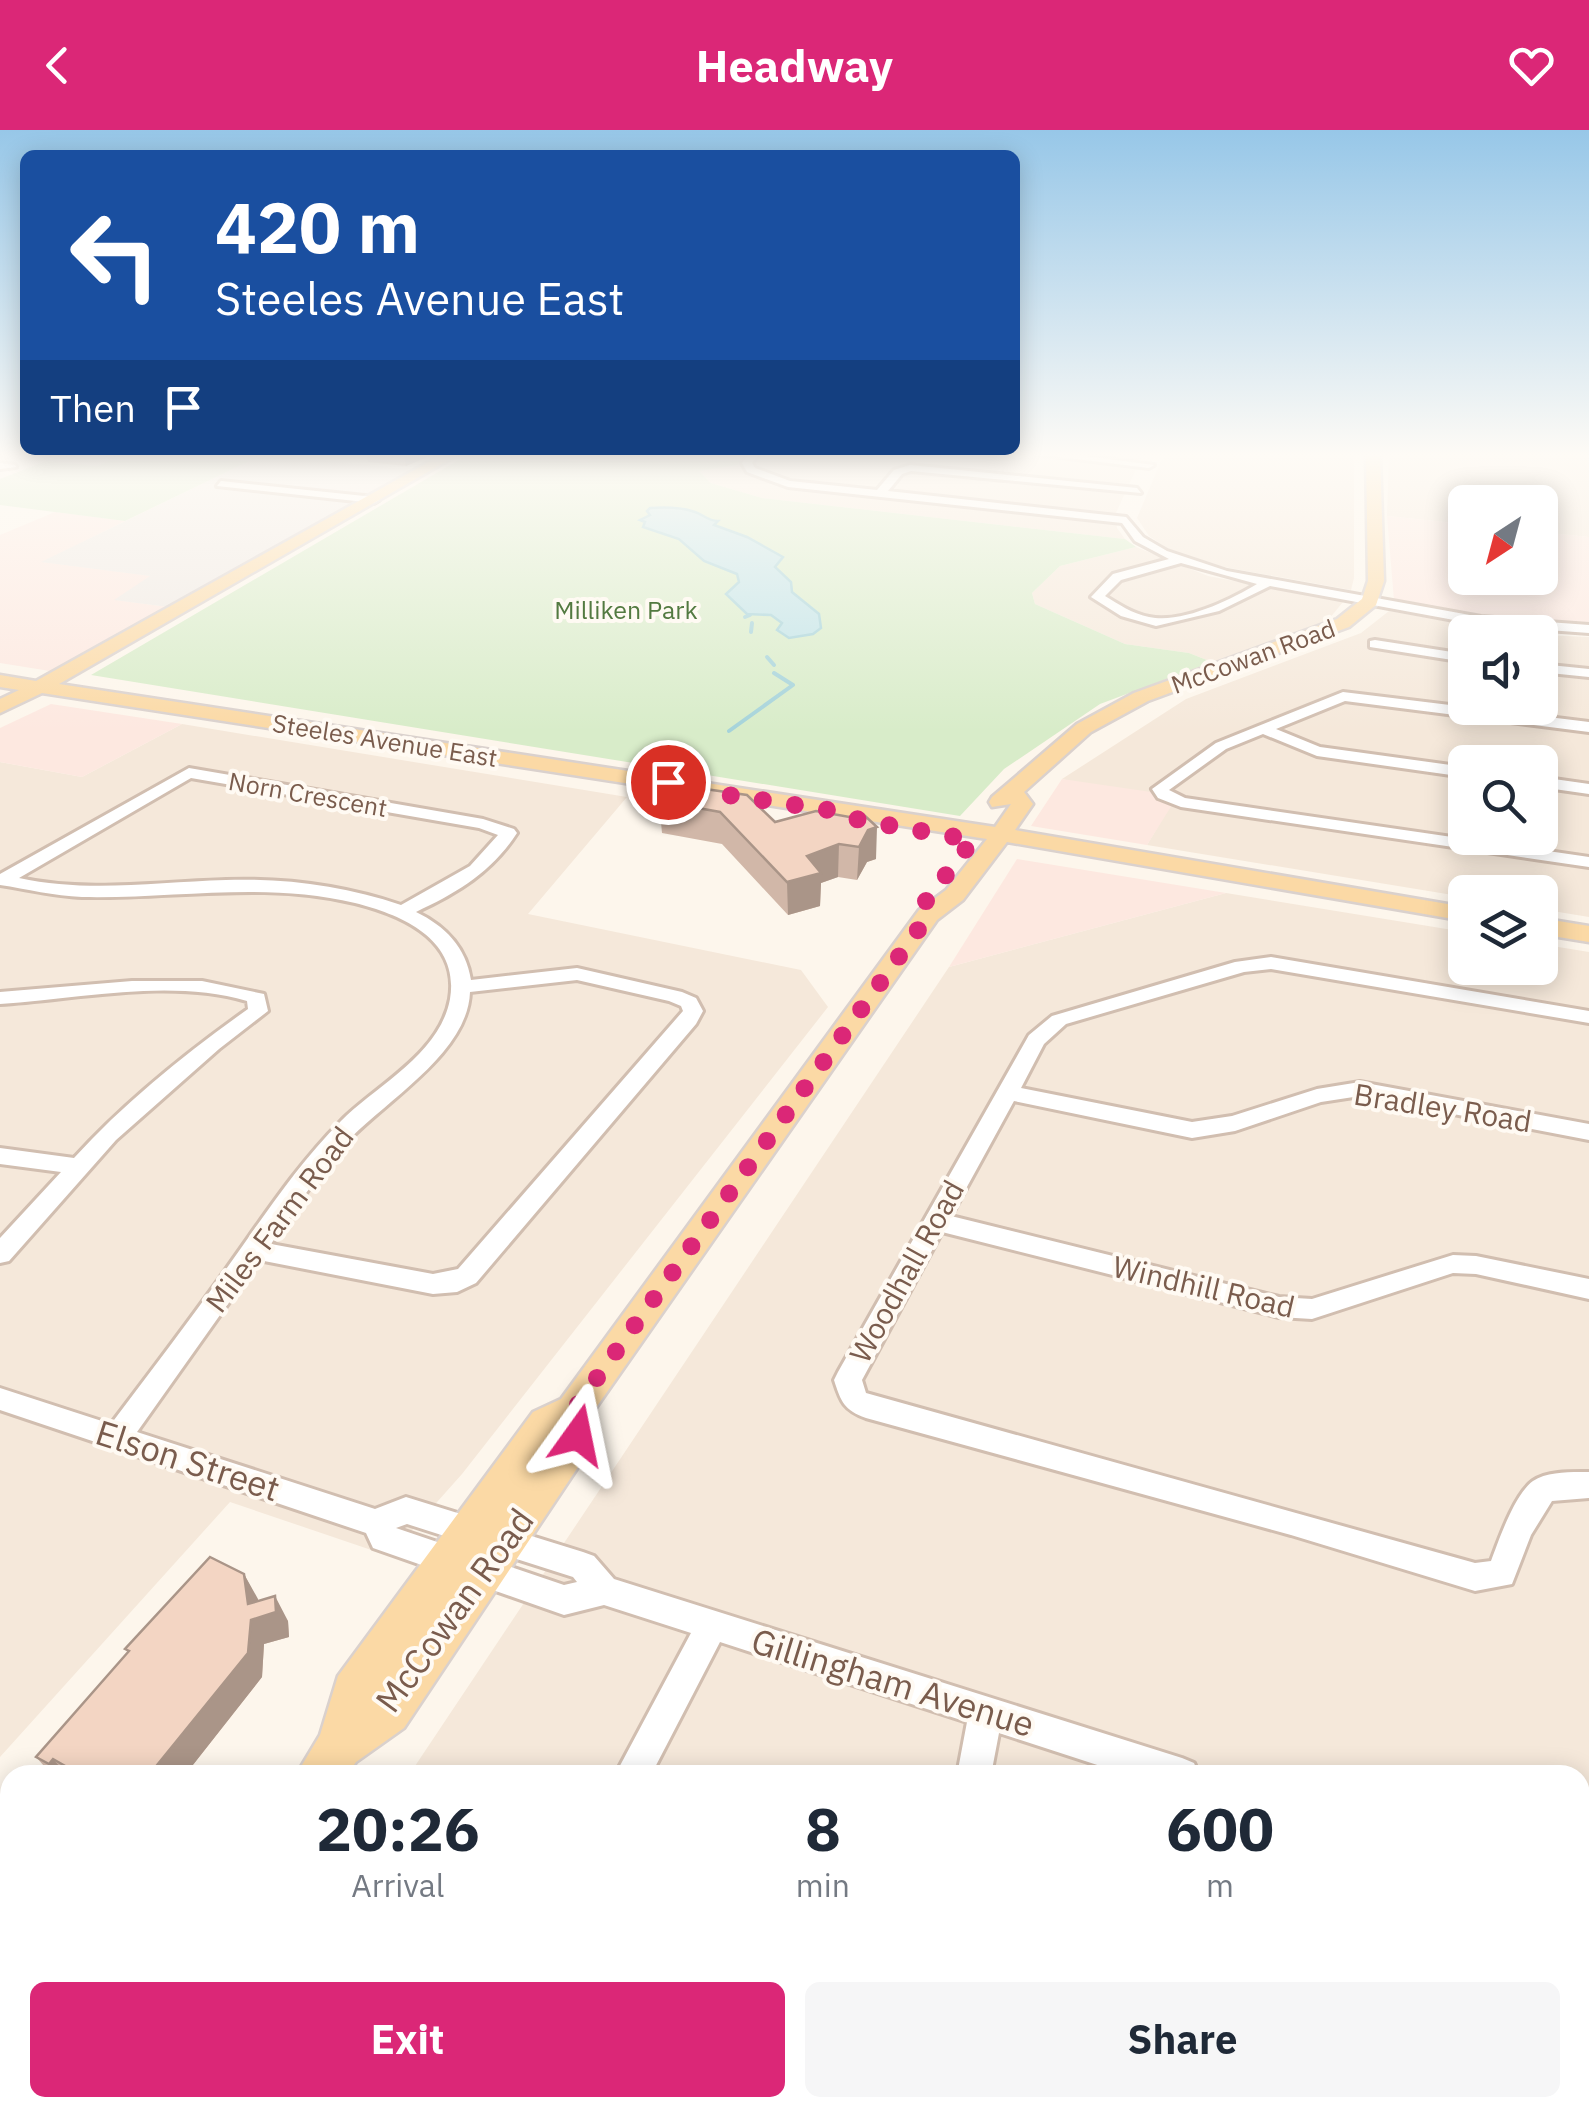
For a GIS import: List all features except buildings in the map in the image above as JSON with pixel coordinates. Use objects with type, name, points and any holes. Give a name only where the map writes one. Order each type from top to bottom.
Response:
[{"type":"main road","points":[[0,711],[107,660],[104,654],[292,547]]},
{"type":"main road","name":"McCowan Road","points":[[330,1760],[388,1712],[476,1551],[578,1435],[574,1410],[928,915],[947,906],[987,836],[1022,804],[1014,792],[1084,728],[1140,697],[1327,630],[1358,614],[1370,601],[1376,581],[1375,547]]},
{"type":"main road","name":"Steeles Avenue East","points":[[0,671],[152,704],[617,778],[626,784],[842,812],[859,820],[987,836],[1134,866],[1154,863],[1448,911]]},
{"type":"main road","name":"Steeles Avenue East","points":[[0,681],[54,685]]},
{"type":"main road","points":[[1558,929],[1589,934]]},
{"type":"street","points":[[1152,547],[1178,560],[1268,582],[1449,615]]},
{"type":"street","points":[[1178,560],[1117,577],[1097,597],[1138,617],[1160,622],[1255,593],[1268,582]]},
{"type":"street","points":[[1558,626],[1589,629]]},
{"type":"street","points":[[1375,644],[1448,656]]},
{"type":"street","points":[[1558,670],[1589,674]]},
{"type":"street","points":[[1589,727],[1352,695],[1261,728],[1204,756],[1164,783],[1161,792],[1181,802],[1589,862]]},
{"type":"street","points":[[1261,728],[1317,750],[1448,769]]},
{"type":"street","name":"Norn Crescent","points":[[1,879],[189,773],[483,824],[508,833],[502,844],[471,873],[404,911]]},
{"type":"street","points":[[1558,785],[1589,789]]},
{"type":"street","points":[[1,879],[30,889],[75,894],[286,886],[358,898],[404,911],[448,945],[461,975],[460,987],[577,974],[688,1002],[693,1012],[689,1020],[467,1276],[457,1282],[433,1284],[254,1250]]},
{"type":"street","name":"Woodhall Road","points":[[1589,1017],[1294,964],[1252,965],[1058,1020],[1040,1034],[1006,1092],[850,1372],[849,1390],[854,1400],[866,1406],[1475,1577],[1501,1574],[1518,1529],[1542,1491],[1561,1485],[1589,1485]]},
{"type":"street","points":[[0,998],[225,987],[257,998],[258,1011],[212,1044],[76,1166],[0,1254]]},
{"type":"street","name":"Miles Farm Road","points":[[118,1436],[321,1157],[354,1121],[396,1089],[436,1045],[454,1019],[460,987]]},
{"type":"street","name":"Bradley Road","points":[[1006,1092],[1192,1130],[1221,1129],[1323,1094],[1360,1090],[1589,1132]]},
{"type":"street","points":[[0,1156],[76,1166]]},
{"type":"street","name":"Windhill Road","points":[[934,1221],[1279,1307],[1312,1310],[1452,1264],[1476,1265],[1589,1289]]},
{"type":"street","name":"Elson Street","points":[[0,1399],[376,1523],[384,1538],[476,1551]]},
{"type":"street","name":"Gillingham Avenue","points":[[476,1551],[564,1600],[604,1590],[1152,1765]]},
{"type":"street","points":[[637,1765],[712,1626]]},
{"type":"street","points":[[976,1765],[986,1710]]},
{"type":"shaded area","points":[[0,547],[74,547],[43,562],[152,576],[116,600],[168,607],[50,671],[0,663]]},
{"type":"shaded area","points":[[73,547],[275,547],[168,607],[114,600],[150,576],[41,562]]},
{"type":"shaded area","points":[[1136,547],[1208,576],[1343,602],[1329,619],[1212,662],[1189,653],[1125,644],[1035,604],[1032,593],[1060,566]]},
{"type":"shaded area","points":[[1165,547],[1354,547],[1354,578],[1351,590],[1213,565]]},
{"type":"shaded area","points":[[1390,547],[1448,547],[1448,595],[1558,595],[1558,547],[1589,547],[1589,623],[1558,622],[1558,615],[1481,615],[1394,600]]},
{"type":"shaded area","points":[[1389,611],[1448,622],[1448,725],[1558,725],[1558,636],[1589,637],[1589,917],[1558,912],[1558,875],[1448,875],[1448,894],[1147,845],[1171,805],[1062,779],[1186,699],[1361,633]]},
{"type":"shaded area","points":[[51,704],[182,724],[82,777],[0,762],[0,728]]},
{"type":"shaded area","points":[[182,724],[627,797],[528,914],[801,970],[828,1007],[462,1474],[389,1556],[230,1502],[0,1757],[0,762],[82,777]]},
{"type":"shaded area","points":[[1062,779],[1151,792],[1172,805],[1147,845],[1031,826]]},
{"type":"shaded area","points":[[1017,859],[1226,893],[949,967]]},
{"type":"shaded area","points":[[1226,893],[1448,929],[1448,985],[1558,985],[1558,947],[1589,952],[1589,1765],[416,1765],[949,967]]},
{"type":"green space","name":"Milliken Park","points":[[310,547],[1136,547],[1060,566],[1032,593],[1035,604],[1125,644],[1189,653],[1212,662],[1100,704],[1004,769],[960,816],[91,675]]},
{"type":"water","points":[[688,547],[765,547],[783,557],[775,567],[791,582],[792,592],[819,614],[821,628],[813,634],[789,638],[777,630],[782,623],[771,615],[747,614],[726,594],[739,582],[737,574],[704,561]]},
{"type":"waterway","points":[[745,617],[750,615]]},
{"type":"waterway","points":[[751,632],[752,623]]},
{"type":"waterway","points":[[767,657],[774,665]]},
{"type":"waterway","points":[[729,731],[793,685],[774,673]]},
{"type":"route","points":[[578,1435],[574,1410],[918,930],[928,915],[926,901],[973,840],[859,820],[842,812],[708,792],[701,787],[668,782]]}]
